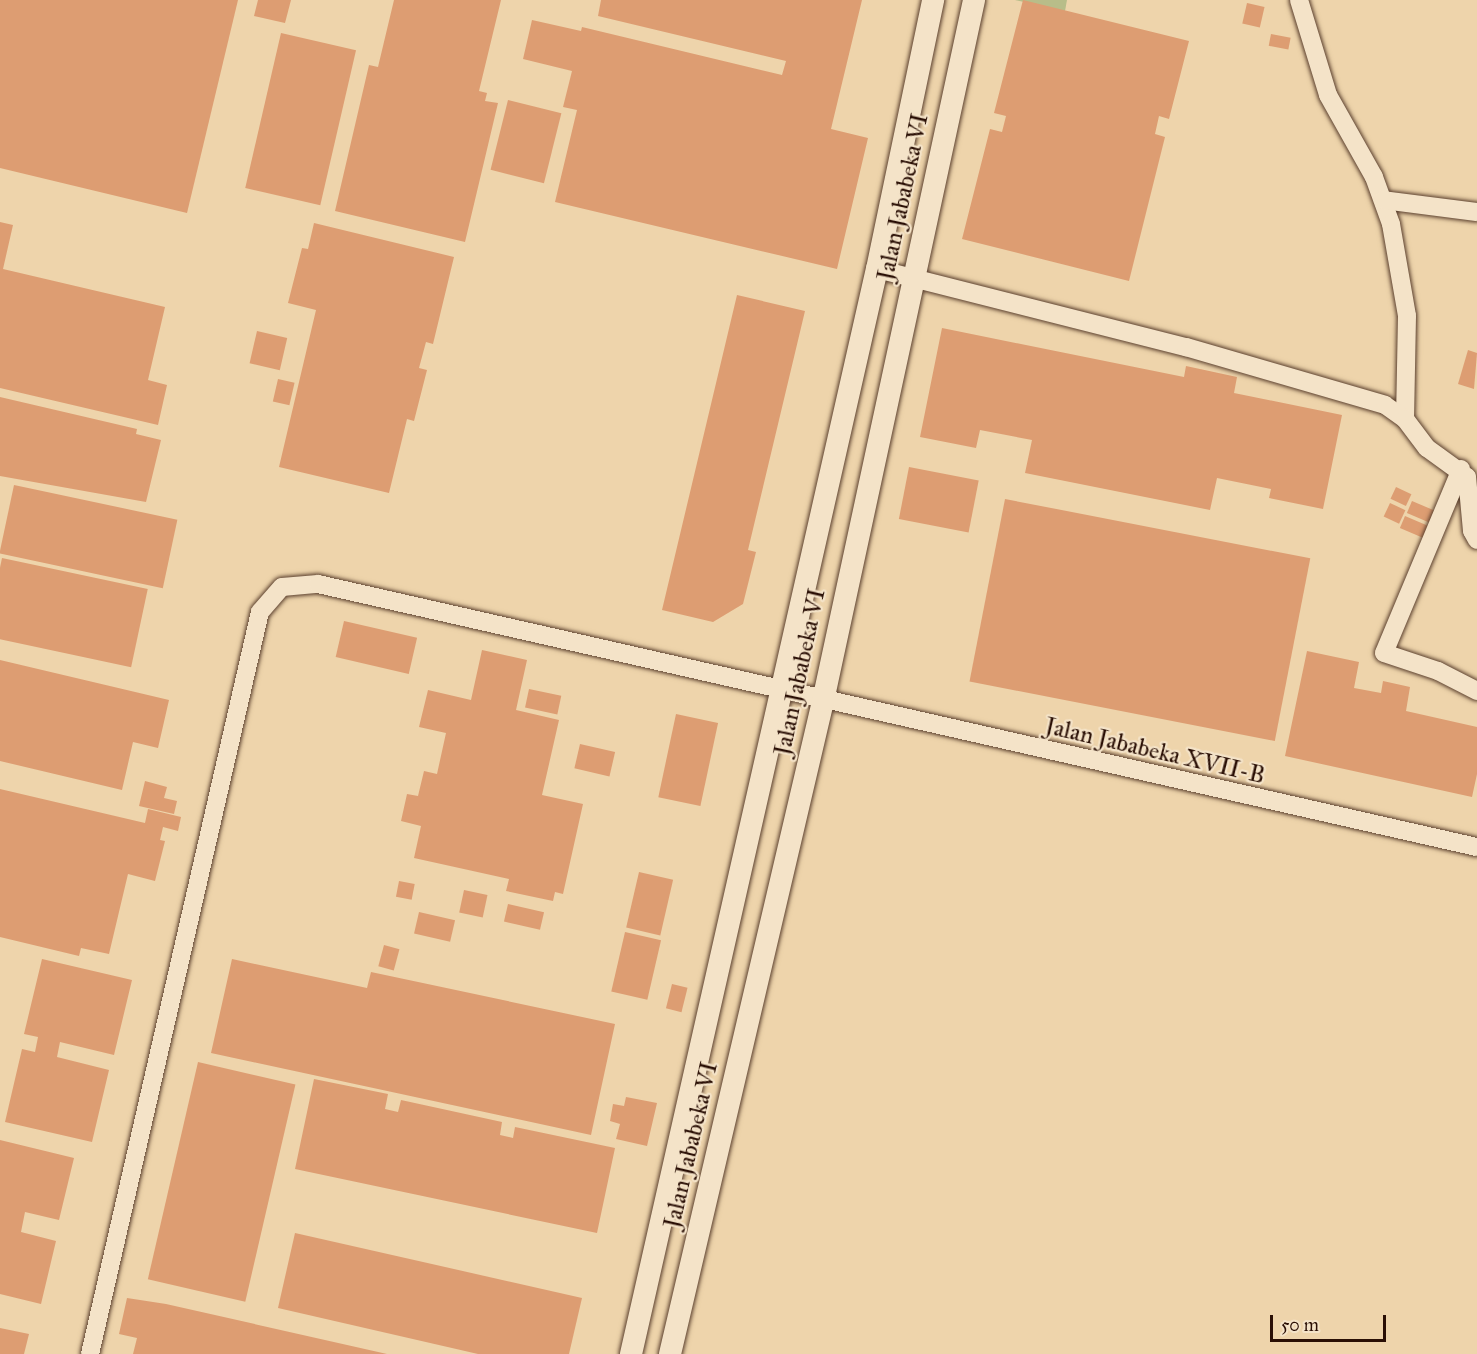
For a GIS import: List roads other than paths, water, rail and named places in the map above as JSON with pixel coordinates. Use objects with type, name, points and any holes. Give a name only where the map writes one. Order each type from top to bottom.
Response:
[{"type":"street","name":"Jalan Jababeka VI","points":[[632,1354],[877,269],[933,0]]},
{"type":"street","name":"Jalan Jababeka VI","points":[[670,1354],[823,700],[974,0]]},
{"type":"street","points":[[1299,0],[1328,95],[1383,200],[1407,316],[1405,419]]},
{"type":"street","points":[[1383,200],[1477,212]]},
{"type":"street","points":[[877,269],[1350,392],[1386,405],[1405,419],[1427,448],[1461,469],[1468,483],[1472,531],[1477,540]]},
{"type":"street","points":[[1461,469],[1384,653],[1438,671],[1477,691]]},
{"type":"street","name":"Jalan Jababeka XVII-B","points":[[90,1354],[260,612],[271,596],[294,584],[318,584],[1477,848]]}]
